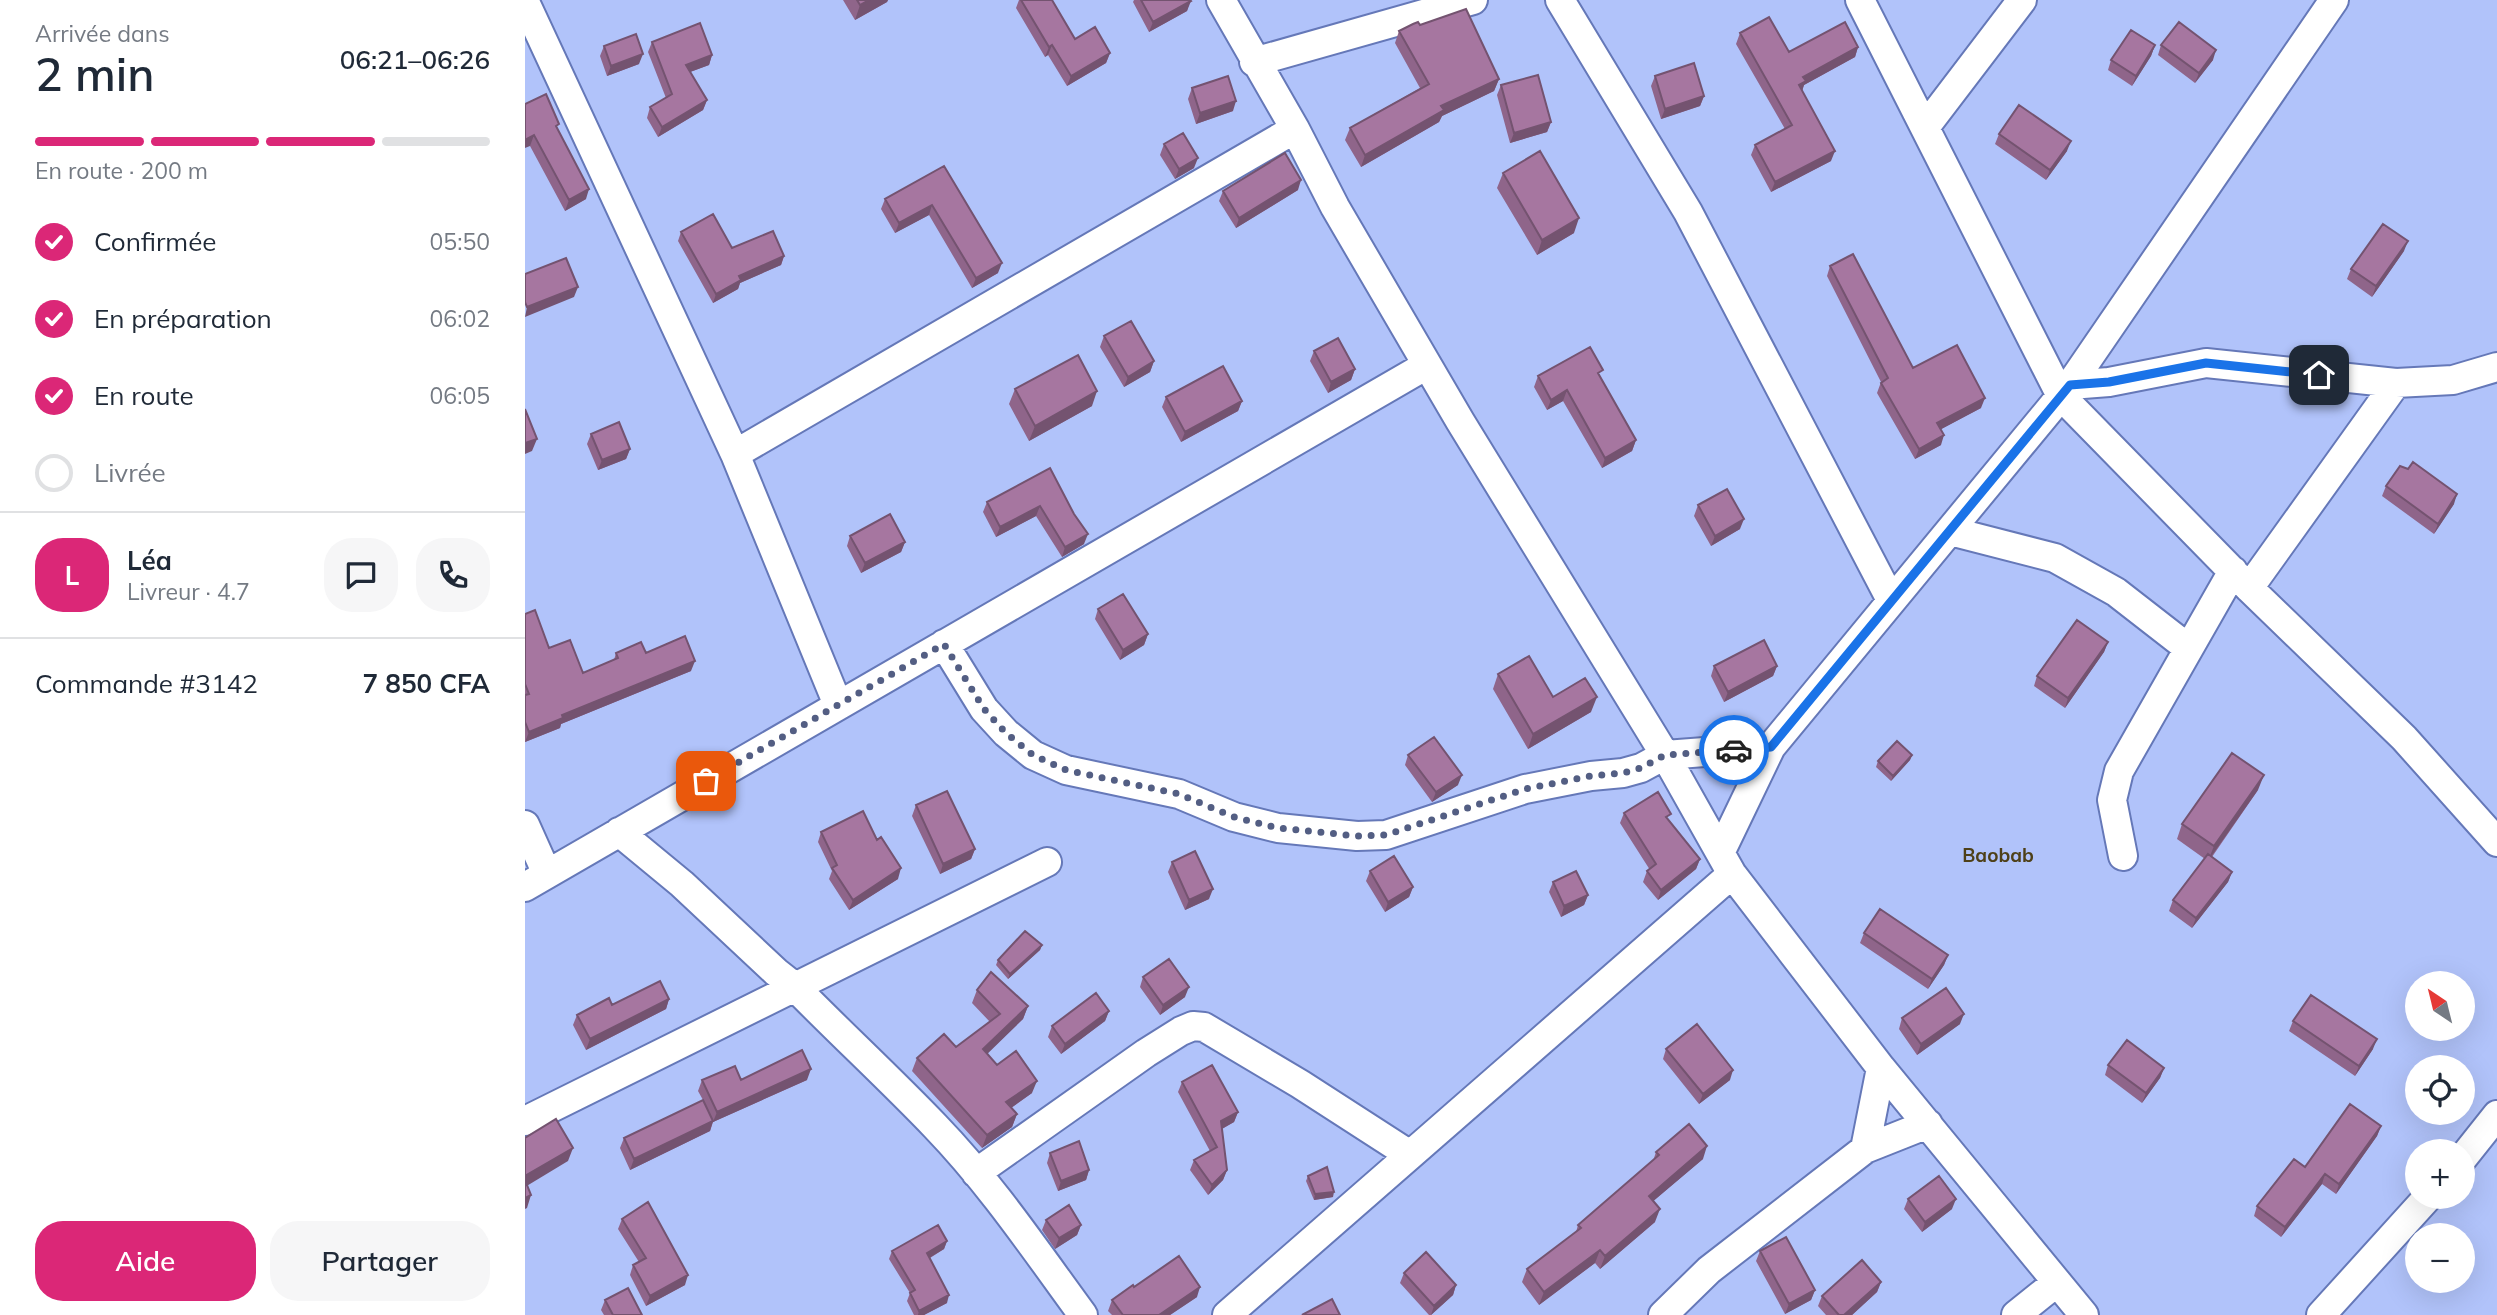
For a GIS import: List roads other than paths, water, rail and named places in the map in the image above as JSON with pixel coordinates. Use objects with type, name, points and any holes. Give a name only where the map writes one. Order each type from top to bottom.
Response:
[{"type":"street","points":[[1221,0],[1295,129],[1335,207],[1459,421],[1665,755],[1727,863],[1881,1068],[2084,1315]]},
{"type":"street","points":[[1255,62],[1473,0]]},
{"type":"street","points":[[1560,0],[1688,212],[1891,600]]},
{"type":"street","points":[[1860,0],[2066,391],[2241,579],[2404,738],[2497,842]]},
{"type":"street","points":[[1926,126],[2022,0]]},
{"type":"street","points":[[1227,1315],[1410,1155],[1727,863],[1771,747],[2066,391],[2334,0]]},
{"type":"street","points":[[525,2],[735,454],[838,705]]},
{"type":"street","points":[[735,454],[1295,129]]},
{"type":"street","points":[[2066,391],[2206,363],[2396,383],[2452,380],[2497,367]]},
{"type":"street","points":[[525,825],[536,880],[1427,365]]},
{"type":"street","points":[[2123,856],[2112,800],[2119,771],[2188,648],[2396,383]]},
{"type":"street","points":[[1950,531],[2055,558],[2116,593],[2188,648]]},
{"type":"street","points":[[944,644],[984,709],[1006,733],[1033,755],[1066,770],[1179,794],[1234,817],[1278,828],[1357,836],[1386,835],[1525,789],[1591,776],[1623,773],[1641,768],[1665,755],[1771,747]]},
{"type":"street","points":[[619,832],[682,884],[795,987],[936,1127],[1037,1251],[1083,1315]]},
{"type":"street","points":[[525,1121],[1047,862]]},
{"type":"street","points":[[976,1173],[1146,1053],[1193,1026],[1204,1027],[1228,1041],[1410,1155]]},
{"type":"street","points":[[1865,1149],[1881,1068]]},
{"type":"street","points":[[2475,1143],[2497,1115]]},
{"type":"street","points":[[1663,1315],[1709,1270],[1865,1149],[1928,1124]]},
{"type":"street","points":[[2321,1315],[2417,1209]]},
{"type":"street","points":[[2016,1315],[2057,1282]]},
{"type":"district","name":"Baobab","points":[[1998,855]]}]
